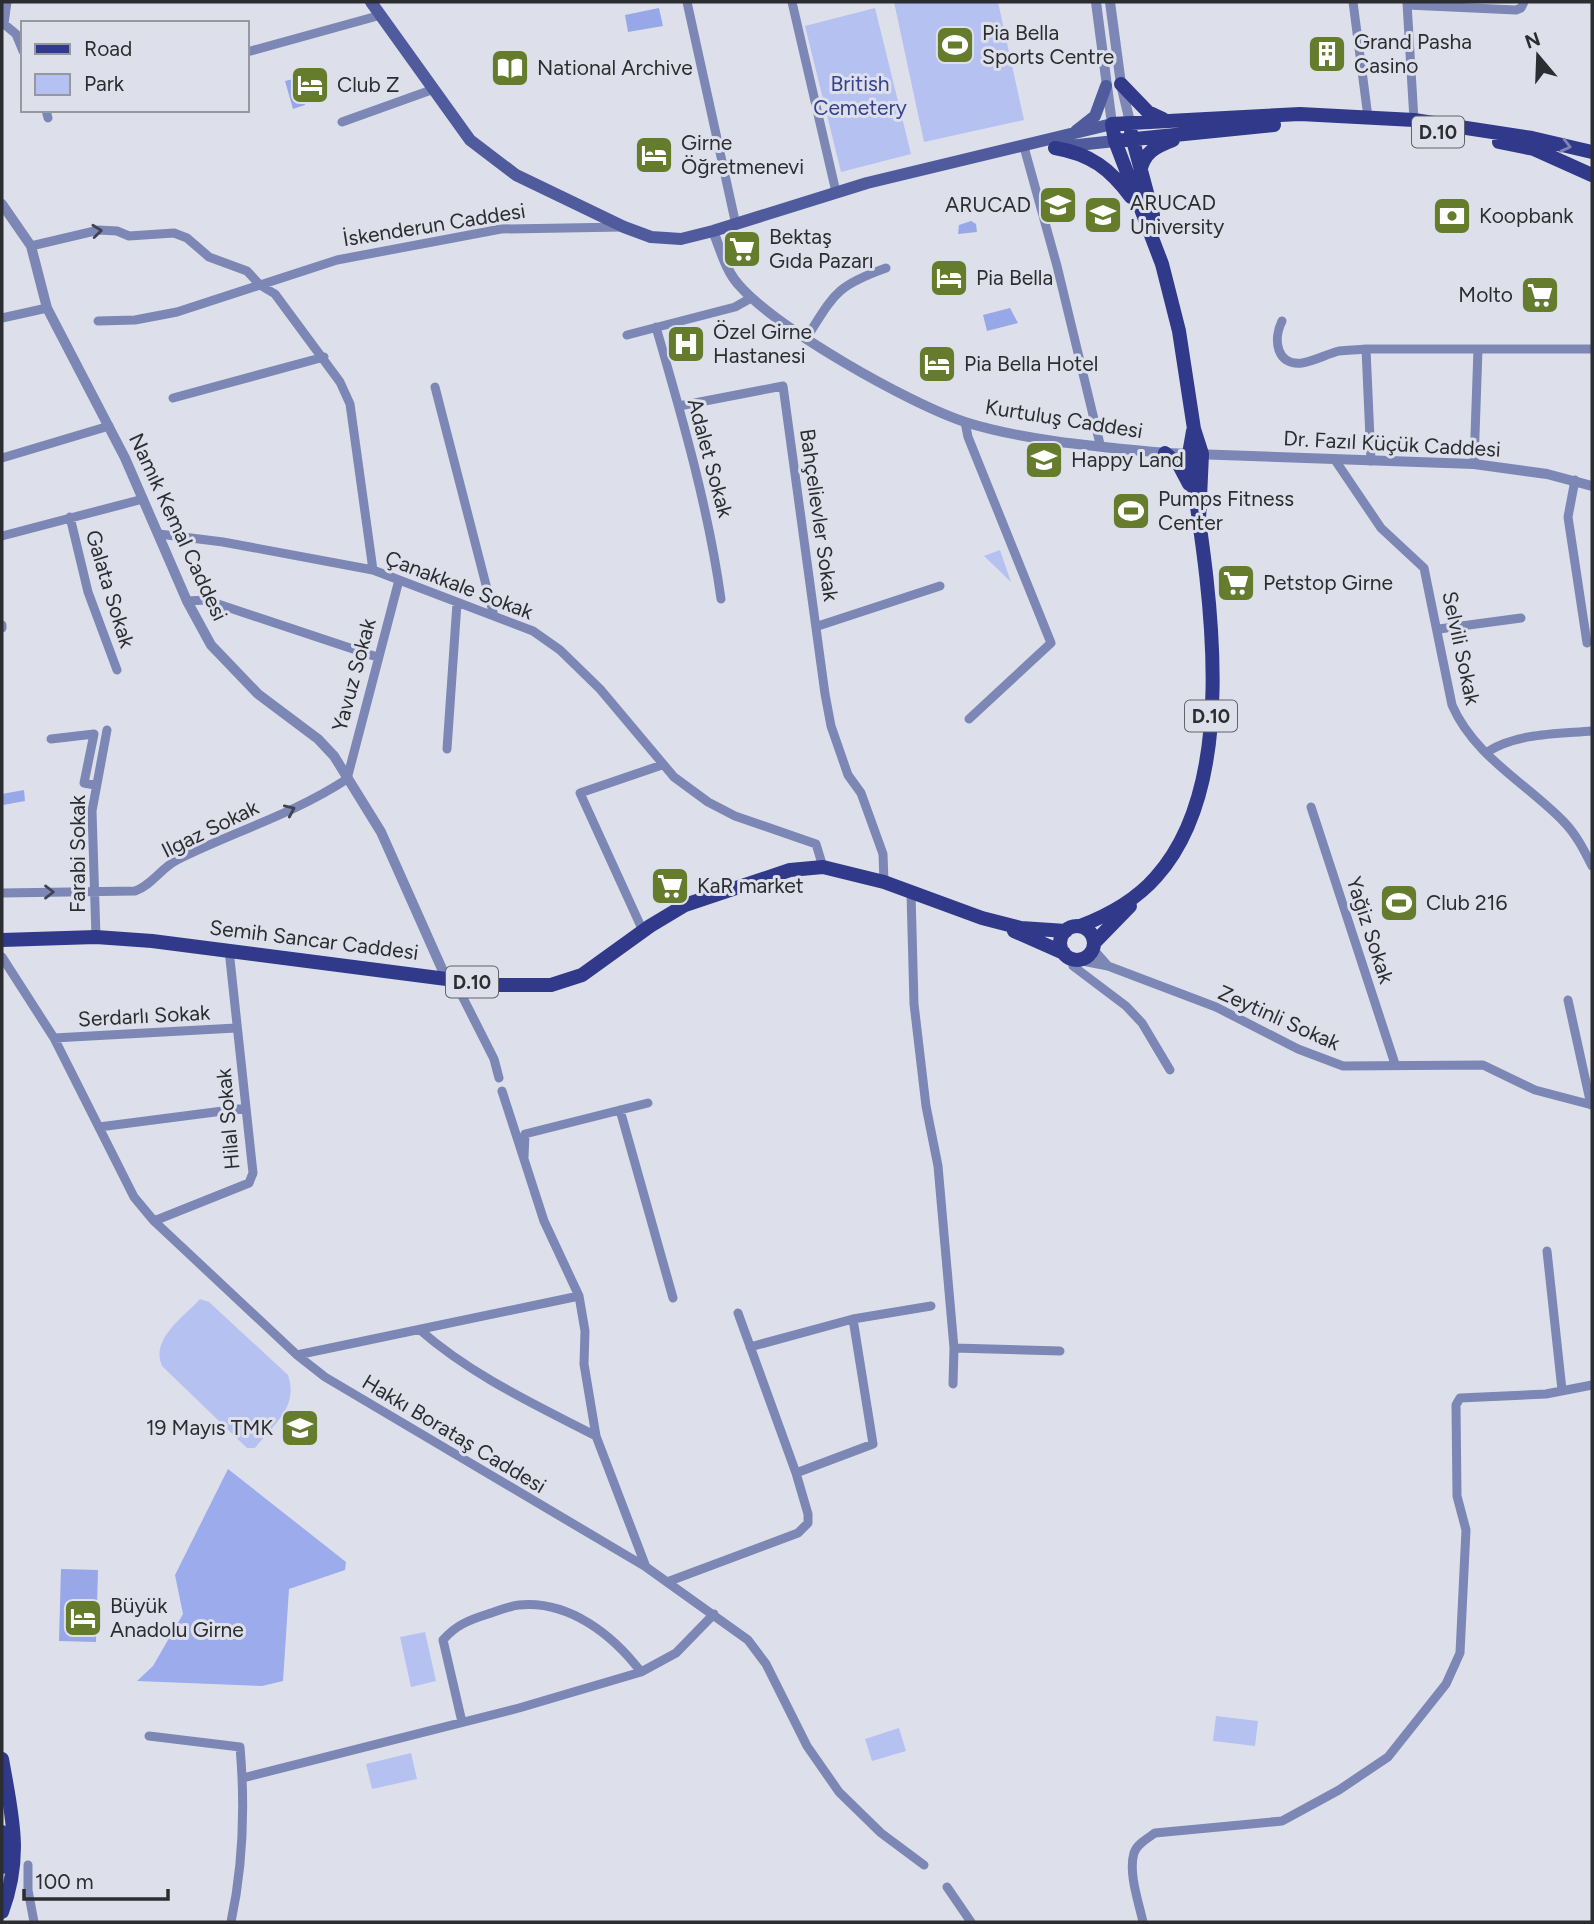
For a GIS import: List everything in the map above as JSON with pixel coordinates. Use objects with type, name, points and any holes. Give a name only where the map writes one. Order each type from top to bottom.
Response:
[{"type":"main road","points":[[371,2],[470,140],[516,175],[624,228]]},
{"type":"main road","points":[[1058,143],[1084,127],[1095,116],[1113,85],[1148,112],[1164,120]]},
{"type":"main road","name":"D.10","points":[[1162,264],[1115,141],[1112,124],[1164,120],[1368,117],[1414,120],[1532,138],[1592,152]]},
{"type":"main road","name":"D.10","points":[[1162,264],[1152,211],[1132,139],[1279,120],[1389,127],[1486,139],[1534,149],[1592,176]]},
{"type":"main road","points":[[1058,143],[1132,139],[1130,122]]},
{"type":"main road","points":[[1058,143],[1112,124]]},
{"type":"main road","points":[[1140,174],[1143,158],[1149,152],[1194,132]]},
{"type":"main road","points":[[1058,143],[1100,162],[1116,177],[1143,212]]},
{"type":"main road","name":"İskenderun Caddesi","points":[[624,228],[651,237],[681,239],[736,225],[836,191],[953,161],[1058,143]]},
{"type":"main road","name":"Semih Sancar Caddesi","points":[[1162,264],[1179,331],[1194,429],[1199,520]]},
{"type":"main road","points":[[1165,453],[1179,465],[1196,502]]},
{"type":"main road","name":"Semih Sancar Caddesi","points":[[2,939],[96,937],[229,950],[521,987],[551,985],[582,975],[643,931],[685,905],[790,870],[823,867],[884,882],[1002,923],[1042,931],[1073,928],[1120,908],[1156,877],[1181,838],[1198,793],[1213,705],[1213,636],[1196,502],[1196,454]]},
{"type":"main road","name":"Semih Sancar Caddesi","points":[[1002,923],[1019,934],[1071,957],[1087,957],[1093,946],[1124,914],[1138,893]]},
{"type":"main road","points":[[1071,957],[1061,939],[1073,928],[1092,934],[1093,946]]},
{"type":"main road","points":[[2,1759],[15,1835],[12,1886],[2,1912]]},
{"type":"main road","points":[[2,1832],[2,1867]]},
{"type":"street","points":[[8,2],[3,24],[16,34],[21,46]]},
{"type":"street","points":[[687,2],[736,225]]},
{"type":"street","points":[[792,2],[836,191]]},
{"type":"street","points":[[1096,2],[1113,85],[1130,122]]},
{"type":"street","points":[[1110,2],[1112,124]]},
{"type":"street","points":[[1353,2],[1368,117]]},
{"type":"street","points":[[1414,120],[1407,4],[1516,10],[1521,8],[1524,2]]},
{"type":"street","points":[[248,52],[381,15]]},
{"type":"street","points":[[342,122],[434,89]]},
{"type":"street","points":[[1024,147],[1057,267],[1100,444]]},
{"type":"street","name":"Namık Kemal Caddesi","points":[[2,204],[31,246],[47,309],[109,425],[187,601],[211,645],[258,694],[318,739],[334,756],[381,832],[450,979]]},
{"type":"street","name":"İskenderun Caddesi","points":[[98,321],[135,320],[177,312],[337,260],[501,229],[624,228]]},
{"type":"street","points":[[31,246],[99,230],[117,231],[128,236],[174,233],[187,238],[209,257],[247,271],[260,285],[275,294],[340,382],[355,426],[373,570]]},
{"type":"street","name":"Kurtuluş Caddesi","points":[[713,231],[735,282],[751,298],[807,337],[912,400],[965,422],[1021,436],[1165,453],[1196,454]]},
{"type":"street","points":[[807,337],[832,298],[850,281],[886,268]]},
{"type":"street","points":[[627,335],[735,307],[751,298]]},
{"type":"street","points":[[2,318],[47,309]]},
{"type":"street","points":[[1282,321],[1276,344],[1288,361],[1301,363],[1338,352],[1366,349],[1592,349]]},
{"type":"street","name":"Adalet Sokak","points":[[656,327],[713,539],[721,599]]},
{"type":"street","points":[[1366,349],[1371,461]]},
{"type":"street","points":[[1474,464],[1478,349]]},
{"type":"street","points":[[173,398],[324,357]]},
{"type":"street","name":"Bahçelievler Sokak","points":[[679,406],[783,386],[818,626],[940,586]]},
{"type":"street","points":[[435,387],[494,616]]},
{"type":"street","points":[[965,422],[968,437],[1051,643],[969,719]]},
{"type":"street","points":[[2,458],[109,425]]},
{"type":"street","name":"Dr. Fazıl Küçük Caddesi","points":[[1196,454],[1474,464],[1575,480],[1592,486]]},
{"type":"street","name":"Selvili Sokak","points":[[1335,460],[1381,528],[1423,568],[1439,629],[1452,705],[1460,723],[1487,752],[1564,821],[1592,866]]},
{"type":"street","points":[[1575,480],[1568,517],[1587,643]]},
{"type":"street","points":[[2,536],[144,499]]},
{"type":"street","name":"Galata Sokak","points":[[70,517],[88,592],[117,670]]},
{"type":"street","name":"Çanakkale Sokak","points":[[159,534],[223,542],[373,570],[533,631],[560,650],[600,689],[662,765],[708,802],[816,844],[823,867]]},
{"type":"street","name":"Yavuz Sokak","points":[[347,779],[399,580]]},
{"type":"street","points":[[187,601],[205,600],[377,657]]},
{"type":"street","points":[[447,749],[457,603]]},
{"type":"street","points":[[1439,629],[1521,618]]},
{"type":"street","points":[[818,626],[816,642],[831,726],[848,775],[861,793],[883,854],[884,882]]},
{"type":"street","name":"Farabi Sokak","points":[[96,937],[97,892],[92,837],[95,785],[107,730]]},
{"type":"street","points":[[1487,752],[1503,742],[1520,738],[1592,731]]},
{"type":"street","points":[[51,739],[94,734],[84,783],[95,785]]},
{"type":"street","points":[[643,931],[580,793],[662,765]]},
{"type":"street","name":"Ilgaz Sokak","points":[[2,892],[135,891],[146,887],[175,861],[300,806],[347,779]]},
{"type":"street","name":"Yağiz Sokak","points":[[1311,807],[1395,1064]]},
{"type":"street","points":[[911,892],[914,1004],[926,1106],[938,1166],[954,1348],[953,1384]]},
{"type":"street","points":[[1093,946],[1108,966]]},
{"type":"street","name":"Hilal Sokak","points":[[154,1222],[249,1183],[254,1160],[236,1028],[229,950]]},
{"type":"street","name":"Hakkı Borataş Caddesi","points":[[2,957],[54,1038],[134,1197],[154,1222],[297,1355],[333,1382],[646,1567],[748,1640],[766,1664],[807,1746],[839,1792],[881,1833],[924,1866]]},
{"type":"street","points":[[1071,957],[1073,966],[1126,1006],[1142,1023],[1170,1070]]},
{"type":"street","name":"Zeytinli Sokak","points":[[1071,957],[1108,966],[1216,1007],[1298,1049],[1343,1066],[1483,1065],[1535,1090],[1592,1105]]},
{"type":"street","points":[[2,969],[18,980]]},
{"type":"street","points":[[450,979],[494,1059],[499,1078]]},
{"type":"street","points":[[1568,1000],[1592,1105]]},
{"type":"street","name":"Serdarlı Sokak","points":[[54,1038],[236,1028]]},
{"type":"street","points":[[502,1091],[524,1166],[544,1221],[579,1296],[585,1331],[584,1364],[596,1436],[646,1567]]},
{"type":"street","points":[[524,1166],[525,1134],[648,1103]]},
{"type":"street","points":[[99,1127],[246,1108]]},
{"type":"street","points":[[620,1110],[673,1298]]},
{"type":"street","points":[[1547,1251],[1562,1390]]},
{"type":"street","points":[[297,1355],[579,1296]]},
{"type":"street","points":[[750,1347],[853,1319],[931,1306]]},
{"type":"street","points":[[667,1581],[798,1533],[808,1523],[808,1514],[796,1473],[738,1313]]},
{"type":"street","points":[[796,1473],[873,1444],[853,1319]]},
{"type":"street","points":[[421,1330],[441,1348],[510,1391],[596,1436]]},
{"type":"street","points":[[954,1348],[1060,1351]]},
{"type":"street","points":[[1143,1922],[1134,1853],[1143,1841],[1155,1833],[1282,1821],[1339,1790],[1388,1757],[1446,1684],[1460,1653],[1466,1542],[1457,1496],[1457,1405],[1460,1398],[1546,1394],[1592,1385]]},
{"type":"street","points":[[462,1722],[443,1640],[453,1628],[469,1620],[518,1605],[570,1612],[625,1650],[641,1672]]},
{"type":"street","points":[[243,1778],[595,1688],[641,1672],[676,1653],[714,1614]]},
{"type":"street","points":[[149,1736],[240,1747],[243,1778],[239,1881],[231,1922]]},
{"type":"street","points":[[28,1865],[28,1891],[34,1922]]},
{"type":"street","points":[[947,1887],[971,1922]]},
{"type":"green space","name":"Pia Bella Sports Centre","points":[[894,2],[998,2],[1024,120],[924,142]]},
{"type":"green space","name":"British Cemetery","points":[[875,8],[911,154],[841,172],[805,26]]},
{"type":"green space","points":[[1000,550],[1011,582],[984,556]]},
{"type":"green space","points":[[200,1299],[209,1302],[288,1375],[291,1386],[287,1406],[277,1423],[255,1448],[247,1448],[162,1366],[161,1347],[170,1329]]},
{"type":"green space","points":[[425,1632],[436,1681],[411,1687],[400,1637]]},
{"type":"green space","points":[[1216,1716],[1258,1721],[1255,1746],[1213,1741]]},
{"type":"green space","points":[[899,1728],[906,1751],[872,1761],[865,1739]]},
{"type":"green space","points":[[411,1753],[417,1779],[372,1789],[366,1764]]},
{"type":"shaded area","points":[[659,8],[663,26],[628,32],[625,15]]},
{"type":"shaded area","points":[[297,78],[305,105],[293,109],[285,81]]},
{"type":"shaded area","points":[[971,221],[976,224],[977,232],[958,234],[959,225]]},
{"type":"shaded area","points":[[1010,308],[1018,323],[987,331],[983,315]]},
{"type":"shaded area","points":[[24,790],[25,801],[3,805],[2,794]]},
{"type":"shaded area","points":[[228,1469],[346,1562],[345,1570],[289,1589],[283,1681],[262,1686],[137,1681],[153,1666],[183,1614],[175,1575]]},
{"type":"shaded area","points":[[61,1569],[98,1570],[96,1642],[59,1641]]},
{"type":"place","name":"Pia Bella Sports Centre","points":[[955,45]]},
{"type":"place","name":"Grand Pasha Casino","points":[[1327,54]]},
{"type":"place","name":"National Archive","points":[[510,68]]},
{"type":"place","name":"Club Z","points":[[310,85]]},
{"type":"place","name":"Girne Öğretmenevi","points":[[654,155]]},
{"type":"place","name":"ARUCAD","points":[[1058,205]]},
{"type":"place","name":"ARUCAD University","points":[[1103,215]]},
{"type":"place","name":"Koopbank","points":[[1452,216]]},
{"type":"place","name":"Bektaş Gıda Pazarı","points":[[742,249]]},
{"type":"place","name":"Pia Bella","points":[[949,278]]},
{"type":"place","name":"Molto","points":[[1540,295]]},
{"type":"place","name":"Özel Girne Hastanesi","points":[[686,344]]},
{"type":"place","name":"Pia Bella Hotel","points":[[937,364]]},
{"type":"place","name":"Happy Land","points":[[1044,460]]},
{"type":"place","name":"Pumps Fitness Center","points":[[1131,511]]},
{"type":"place","name":"Petstop Girne","points":[[1236,583]]},
{"type":"place","name":"KaR market","points":[[670,886]]},
{"type":"place","name":"Club 216","points":[[1399,903]]},
{"type":"place","name":"19 Mayıs TMK","points":[[300,1428]]},
{"type":"place","name":"Büyük Anadolu Girne","points":[[83,1618]]}]
